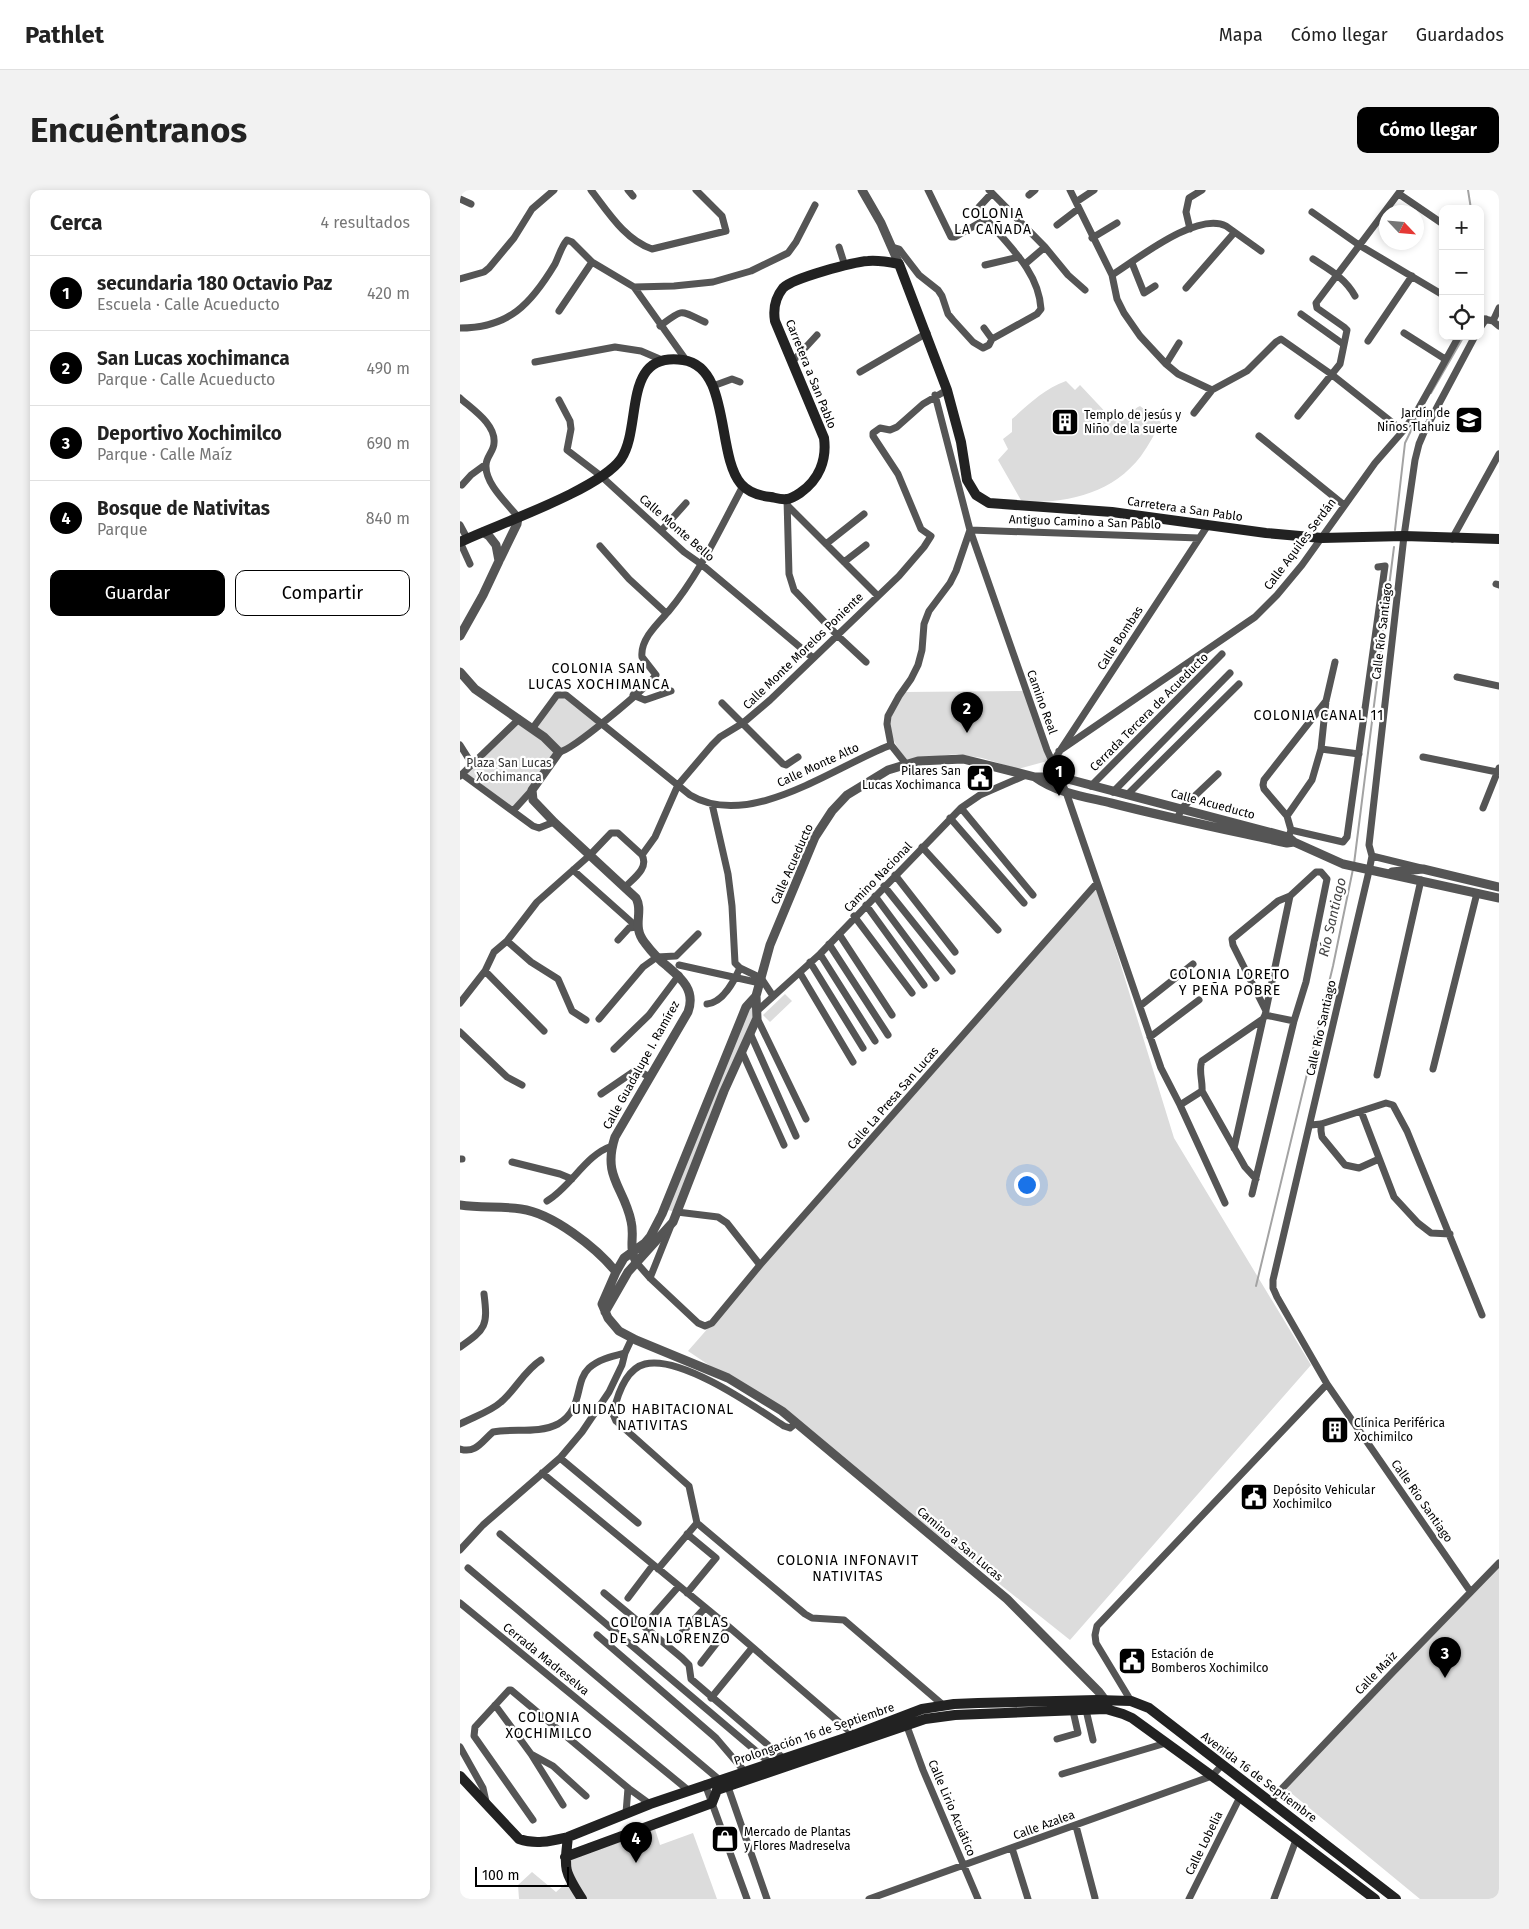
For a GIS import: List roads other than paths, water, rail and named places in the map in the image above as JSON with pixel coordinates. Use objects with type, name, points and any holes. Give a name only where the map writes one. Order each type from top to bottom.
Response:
[{"type":"main road","name":"Carretera a San Pablo","points":[[788,503],[814,481],[819,474],[826,448],[824,438],[774,313],[775,304],[784,287],[795,281],[869,261],[899,264],[927,332],[947,390],[961,442],[967,480],[976,496],[989,503],[1112,512],[1208,526],[1322,538],[1404,536]]},
{"type":"main road","points":[[462,541],[578,490],[601,476],[620,459],[625,450],[632,426],[637,390],[642,379],[649,369],[662,360],[670,359],[686,360],[701,369],[713,386],[733,472],[743,486],[754,494],[788,503]]},
{"type":"main road","points":[[1404,536],[1452,539],[1498,537]]},
{"type":"main road","name":"Avenida 16 de Septiembre","points":[[1098,1706],[1131,1700],[1149,1708],[1396,1899]]},
{"type":"main road","name":"Prolongación 16 de Septiembre","points":[[712,1803],[717,1790],[905,1720],[922,1709],[942,1705],[999,1702],[1098,1706]]},
{"type":"main road","points":[[1098,1706],[1132,1718],[1376,1899]]},
{"type":"main road","name":"Prolongación 16 de Septiembre","points":[[460,1776],[519,1839],[528,1842],[546,1842],[568,1837],[705,1784],[905,1720],[944,1715],[1073,1711],[1098,1706]]},
{"type":"main road","points":[[565,1857],[712,1803]]},
{"type":"main road","points":[[568,1837],[564,1864],[567,1874],[582,1899]]},
{"type":"main road","points":[[546,1842],[565,1857]]},
{"type":"street","points":[[460,279],[484,272],[489,268],[514,238],[532,210],[554,190]]},
{"type":"street","points":[[591,190],[627,233],[644,246],[652,249],[726,232],[722,216],[696,190]]},
{"type":"street","points":[[862,190],[877,215],[899,264]]},
{"type":"street","points":[[928,190],[951,237],[986,220]]},
{"type":"street","points":[[1070,190],[1092,238],[1112,275],[1115,293],[1124,312],[1140,336],[1166,364],[1183,377],[1212,390]]},
{"type":"street","points":[[1057,225],[1094,190]]},
{"type":"street","points":[[1190,230],[1186,212],[1189,198],[1202,190]]},
{"type":"street","points":[[892,247],[899,248],[919,276],[938,290],[953,320],[973,342],[983,348],[987,347],[992,339],[1041,310],[1039,295],[1032,275],[1025,264],[979,212],[979,206],[990,192],[1044,247],[1068,275],[1085,290]]},
{"type":"street","points":[[1298,416],[1340,364],[1346,328],[1315,306],[1337,274],[1400,192],[1439,221]]},
{"type":"street","points":[[460,199],[471,204]]},
{"type":"street","points":[[634,287],[674,286],[713,282],[745,273],[767,264],[788,253],[793,247],[815,205]]},
{"type":"street","points":[[1312,212],[1359,245],[1439,293]]},
{"type":"street","points":[[1112,275],[1162,242],[1211,222],[1219,223],[1261,251]]},
{"type":"street","points":[[1092,238],[1117,223]]},
{"type":"street","points":[[1186,288],[1234,233]]},
{"type":"street","points":[[460,328],[490,325],[504,319],[524,306],[539,290],[567,240],[572,242],[592,262],[634,287],[686,360]]},
{"type":"street","points":[[839,247],[845,266]]},
{"type":"street","points":[[1025,264],[1044,247]]},
{"type":"street","points":[[985,266],[1019,257]]},
{"type":"street","points":[[1313,259],[1337,274],[1346,282],[1355,296]]},
{"type":"street","points":[[559,311],[592,262]]},
{"type":"street","points":[[1132,263],[1144,293],[1155,286]]},
{"type":"street","points":[[1368,341],[1412,276]]},
{"type":"street","points":[[1490,321],[1499,308]]},
{"type":"street","points":[[660,326],[677,313],[682,312],[705,322]]},
{"type":"street","points":[[1301,314],[1343,344]]},
{"type":"street","points":[[984,328],[992,339]]},
{"type":"street","points":[[860,372],[927,332]]},
{"type":"street","points":[[1404,333],[1445,359]]},
{"type":"street","points":[[793,361],[817,335]]},
{"type":"street","points":[[1194,414],[1212,390],[1247,371],[1281,339],[1332,374],[1403,431]]},
{"type":"street","name":"Calle Aquiles Serdán","points":[[1060,751],[1255,617],[1277,595],[1322,538],[1325,531],[1376,463],[1403,431],[1416,412],[1457,340]]},
{"type":"street","name":"Calle Río Santiago","points":[[1470,1591],[1327,1384],[1276,1297],[1273,1280],[1310,1125],[1366,870],[1372,856],[1368,845],[1404,536],[1419,444],[1437,404],[1473,340]]},
{"type":"street","points":[[1166,364],[1179,344]]},
{"type":"street","points":[[534,362],[615,347],[641,351],[662,360]]},
{"type":"street","points":[[713,386],[732,379],[740,382]]},
{"type":"street","points":[[936,395],[947,390]]},
{"type":"street","name":"Camino Real","points":[[936,395],[970,530],[1052,763],[1066,792],[1161,1068],[1225,1203]]},
{"type":"street","name":"Calle Monte Morelos Poniente","points":[[625,887],[644,866],[645,861],[642,854],[655,837],[678,785],[720,737],[744,724],[878,596],[903,571],[931,536],[920,529],[898,474],[873,436],[873,433],[880,428],[890,430],[897,427],[936,395]]},
{"type":"street","points":[[460,398],[490,427],[494,443],[486,464],[471,475],[462,485]]},
{"type":"street","name":"Calle Monte Bello","points":[[559,400],[570,421],[571,429],[567,450],[601,476],[684,552],[701,564],[813,658]]},
{"type":"street","points":[[1259,436],[1344,505]]},
{"type":"street","points":[[1452,539],[1499,454]]},
{"type":"street","points":[[460,636],[483,595],[517,524],[518,517],[493,486],[486,464]]},
{"type":"street","points":[[514,811],[532,790],[558,752],[571,747],[601,724],[656,675],[646,664],[641,654],[651,631],[681,595],[701,564],[743,486]]},
{"type":"street","points":[[661,531],[686,503]]},
{"type":"street","points":[[788,503],[878,596]]},
{"type":"street","points":[[788,503],[790,583],[798,596],[866,662]]},
{"type":"street","points":[[826,544],[864,514]]},
{"type":"street","points":[[460,526],[462,541],[470,564]]},
{"type":"street","name":"Calle Bombas","points":[[1052,763],[1208,526]]},
{"type":"street","points":[[906,764],[891,745],[887,724],[888,716],[918,665],[922,650],[924,624],[929,611],[950,583],[970,530]]},
{"type":"street","name":"Antiguo Camino a San Pablo","points":[[970,530],[1199,538]]},
{"type":"street","points":[[483,532],[496,545],[499,561]]},
{"type":"street","points":[[844,562],[866,545]]},
{"type":"street","points":[[600,546],[629,579],[666,613]]},
{"type":"street","points":[[1326,701],[1264,780],[1264,789],[1287,816],[1290,838],[1336,841],[1345,840],[1347,837],[1385,566],[1378,566]]},
{"type":"street","name":"Cerrada Tercera de Acueducto","points":[[1091,786],[1222,654]]},
{"type":"street","points":[[1287,816],[1312,780],[1321,749],[1326,701],[1335,662]]},
{"type":"street","points":[[460,672],[475,689],[550,741],[558,752]]},
{"type":"street","points":[[1113,792],[1230,673]]},
{"type":"street","points":[[1457,678],[1499,686]]},
{"type":"street","points":[[1127,795],[1239,684]]},
{"type":"street","points":[[633,695],[645,700],[671,691]]},
{"type":"street","name":"Calle Monte Alto","points":[[532,729],[557,695],[562,693],[678,785],[700,801],[712,804],[735,805],[765,801],[803,788],[867,754],[891,745]]},
{"type":"street","points":[[722,703],[783,764],[786,765],[798,757]]},
{"type":"street","points":[[519,718],[461,774],[539,828],[554,822]]},
{"type":"street","points":[[460,745],[472,764]]},
{"type":"street","points":[[1321,749],[1359,754]]},
{"type":"street","points":[[1423,757],[1498,770],[1483,808]]},
{"type":"street","name":"Calle Acueducto","points":[[650,1278],[717,1107],[757,1015],[756,996],[770,945],[815,837],[832,811],[847,795],[888,770],[918,762],[963,759],[1036,777],[1060,777],[1290,838],[1343,864],[1381,874],[1421,880],[1499,898]]},
{"type":"street","points":[[1177,819],[1182,808],[1218,774]]},
{"type":"street","name":"Camino Nacional","points":[[757,1015],[773,996],[820,954],[854,916],[961,808],[980,794],[1026,775]]},
{"type":"street","name":"Calle Acueducto","points":[[1036,777],[1043,783],[1066,792],[1177,819],[1290,838]]},
{"type":"street","points":[[532,790],[533,800],[554,822],[625,887],[638,902],[637,927]]},
{"type":"street","points":[[712,804],[728,874],[732,906],[734,958],[740,968],[761,981],[773,996]]},
{"type":"street","points":[[961,808],[1033,895]]},
{"type":"street","points":[[950,818],[1024,903]]},
{"type":"street","points":[[460,1003],[485,971],[494,952],[507,940],[536,902],[614,832],[642,854]]},
{"type":"street","points":[[922,847],[998,930]]},
{"type":"street","points":[[1372,856],[1424,868]]},
{"type":"street","name":"Calle Acueducto","points":[[1381,874],[1424,868],[1499,887]]},
{"type":"street","points":[[573,870],[637,927]]},
{"type":"street","points":[[1252,1194],[1294,1021],[1306,982],[1327,879],[1325,875],[1316,872],[1290,896],[1278,901],[1232,939],[1265,1015]]},
{"type":"street","points":[[895,875],[955,952]]},
{"type":"street","points":[[1377,1075],[1421,880]]},
{"type":"street","name":"Calle La Presa San Lucas","points":[[650,1278],[698,1323],[705,1326],[712,1323],[760,1265],[1097,883]]},
{"type":"street","points":[[884,886],[952,971]]},
{"type":"street","points":[[1433,1069],[1478,893]]},
{"type":"street","points":[[875,896],[936,978]]},
{"type":"street","points":[[1234,1148],[1290,896]]},
{"type":"street","points":[[866,905],[924,985]]},
{"type":"street","points":[[854,916],[912,993]]},
{"type":"street","points":[[618,940],[629,928],[637,927]]},
{"type":"street","name":"Calle Guadalupe I. Ramírez","points":[[615,1285],[616,1272],[628,1256],[632,1226],[630,1216],[612,1175],[610,1165],[612,1146],[615,1137],[690,1006],[688,986],[679,975],[657,957],[640,937],[637,927]]},
{"type":"street","points":[[599,1019],[643,966],[657,957],[676,956],[698,934]]},
{"type":"street","points":[[838,934],[892,1016]]},
{"type":"street","points":[[507,940],[531,962],[558,978],[572,1011],[586,1020]]},
{"type":"street","points":[[829,944],[888,1035]]},
{"type":"street","points":[[820,954],[874,1041]]},
{"type":"street","points":[[810,962],[863,1048]]},
{"type":"street","points":[[1140,1006],[1193,964]]},
{"type":"street","points":[[679,965],[736,978],[761,981]]},
{"type":"street","points":[[707,1004],[713,1004],[719,1000],[736,978],[740,968]]},
{"type":"street","points":[[485,971],[544,1031]]},
{"type":"street","points":[[800,973],[853,1062]]},
{"type":"street","points":[[614,1048],[649,1015],[679,975]]},
{"type":"street","name":"Calle Acueducto","points":[[628,1256],[650,1237],[662,1214],[746,1007],[756,996]]},
{"type":"street","points":[[1150,1037],[1198,1000]]},
{"type":"street","points":[[757,1015],[806,1119]]},
{"type":"street","points":[[1256,1179],[1245,1167],[1202,1092],[1200,1068],[1202,1061],[1265,1015],[1294,1021]]},
{"type":"street","points":[[460,1032],[507,1077],[522,1084]]},
{"type":"street","points":[[750,1033],[796,1136]]},
{"type":"street","points":[[742,1052],[784,1145]]},
{"type":"street","points":[[601,1094],[636,1070],[650,1077]]},
{"type":"street","points":[[1180,1106],[1202,1092]]},
{"type":"street","points":[[1310,1125],[1321,1124],[1386,1103],[1393,1105],[1450,1234],[1482,1315]]},
{"type":"street","points":[[1361,1111],[1394,1198],[1431,1234],[1450,1234]]},
{"type":"street","points":[[1321,1124],[1320,1131],[1322,1137],[1346,1165],[1359,1168],[1379,1159]]},
{"type":"street","points":[[547,1201],[556,1196],[601,1150],[612,1146]]},
{"type":"street","points":[[512,1162],[560,1174],[572,1179]]},
{"type":"street","points":[[460,1205],[523,1209],[558,1224],[585,1240],[607,1260],[616,1272]]},
{"type":"street","points":[[662,1214],[675,1217],[718,1217],[727,1223],[760,1265]]},
{"type":"street","name":"Calle Acueducto","points":[[632,1338],[619,1331],[605,1312],[610,1306],[615,1285],[675,1217]]},
{"type":"street","points":[[607,1260],[628,1256],[650,1278]]},
{"type":"street","points":[[460,1347],[479,1333],[484,1326],[486,1316],[484,1294]]},
{"type":"street","points":[[460,1550],[483,1525],[560,1458],[582,1432],[609,1392],[632,1338]]},
{"type":"street","name":"Camino a San Lucas","points":[[632,1338],[728,1378],[782,1411],[1007,1599],[1099,1692],[1098,1706]]},
{"type":"street","points":[[460,1449],[471,1450],[477,1448],[493,1432],[541,1429],[558,1424],[576,1405],[586,1372],[590,1367],[599,1361],[625,1353]]},
{"type":"street","points":[[460,1424],[499,1404],[534,1364],[541,1360]]},
{"type":"street","points":[[796,1423],[790,1428],[784,1426],[730,1392],[680,1368],[659,1363],[644,1364],[628,1376],[619,1392],[614,1408],[614,1417],[689,1486],[692,1492],[697,1523],[805,1614],[812,1618],[844,1620],[942,1705]]},
{"type":"street","points":[[1131,1700],[1096,1643],[1097,1626],[1327,1384]]},
{"type":"street","points":[[560,1458],[638,1523]]},
{"type":"street","points":[[542,1473],[679,1586],[854,1735]]},
{"type":"street","points":[[628,1598],[697,1523]]},
{"type":"street","points":[[500,1534],[770,1763]]},
{"type":"street","points":[[687,1534],[716,1558],[687,1593]]},
{"type":"street","name":"Calle Maíz","points":[[1270,1801],[1470,1591],[1499,1564]]},
{"type":"street","points":[[468,1568],[728,1787],[767,1899]]},
{"type":"street","points":[[650,1619],[679,1586]]},
{"type":"street","points":[[604,1594],[682,1658],[689,1665],[691,1680],[783,1758]]},
{"type":"street","name":"Cerrada Madreselva","points":[[460,1603],[688,1790]]},
{"type":"street","points":[[675,1640],[704,1608]]},
{"type":"street","points":[[701,1663],[729,1628]]},
{"type":"street","points":[[597,1635],[716,1738],[745,1772]]},
{"type":"street","points":[[711,1698],[752,1648]]},
{"type":"street","points":[[533,1820],[474,1736],[475,1727],[505,1692],[512,1690],[628,1788],[650,1804]]},
{"type":"street","points":[[495,1705],[531,1754],[563,1806]]},
{"type":"street","points":[[1093,1740],[1098,1706]]},
{"type":"street","points":[[1057,1739],[1078,1733],[1073,1711]]},
{"type":"street","name":"Calle Lirio Acuático","points":[[905,1720],[978,1899]]},
{"type":"street","points":[[1062,1774],[1166,1743]]},
{"type":"street","points":[[460,1747],[483,1788],[487,1806]]},
{"type":"street","points":[[531,1754],[553,1766],[586,1796]]},
{"type":"street","name":"Calle Azalea","points":[[869,1899],[1212,1776],[1222,1765]]},
{"type":"street","points":[[705,1784],[747,1899]]},
{"type":"street","points":[[626,1814],[628,1788]]},
{"type":"street","name":"Calle Lobelia","points":[[1189,1899],[1240,1797]]},
{"type":"street","points":[[1076,1826],[1094,1898]]},
{"type":"street","points":[[1274,1899],[1296,1840]]},
{"type":"street","points":[[1012,1848],[1028,1899]]},
{"type":"street","points":[[1376,1899],[1381,1888]]},
{"type":"waterway","name":"Río Santiago","points":[[1468,190],[1470,205]]},
{"type":"waterway","name":"Río Santiago","points":[[1431,393],[1462,340]]},
{"type":"waterway","name":"Río Santiago","points":[[1395,530],[1405,443],[1420,412]]},
{"type":"waterway","name":"Río Santiago","points":[[1354,864],[1394,547]]},
{"type":"waterway","name":"Río Santiago","points":[[1256,1286],[1333,966],[1353,869]]},
{"type":"place","name":"Jardín de Niños Tlahuiz","points":[[1469,420]]},
{"type":"place","name":"Templo de jesús y Niño de la suerte","points":[[1065,422]]},
{"type":"place","name":"San Lucas xochimanca","points":[[967,733]]},
{"type":"place","name":"Pilares San Lucas Xochimanca","points":[[980,778]]},
{"type":"place","name":"secundaria 180 Octavio Paz","points":[[1059,796]]},
{"type":"place","name":"Clínica Periférica Xochimilco","points":[[1335,1430]]},
{"type":"place","name":"Depósito Vehicular Xochimilco","points":[[1254,1497]]},
{"type":"place","name":"Estación de Bomberos Xochimilco","points":[[1132,1661]]},
{"type":"place","name":"Deportivo Xochimilco","points":[[1445,1678]]},
{"type":"place","name":"Mercado de Plantas y Flores Madreselva","points":[[725,1839]]},
{"type":"place","name":"Bosque de Nativitas","points":[[636,1863]]},
{"type":"district","name":"COLONIA LA CAÑADA","points":[[993,222]]},
{"type":"district","name":"COLONIA SAN LUCAS XOCHIMANCA","points":[[599,676]]},
{"type":"district","name":"COLONIA CANAL 11","points":[[1319,715]]},
{"type":"district","name":"COLONIA LORETO Y PEÑA POBRE","points":[[1230,982]]},
{"type":"district","name":"UNIDAD HABITACIONAL NATIVITAS","points":[[653,1418]]},
{"type":"district","name":"COLONIA INFONAVIT NATIVITAS","points":[[848,1568]]},
{"type":"district","name":"COLONIA TABLAS DE SAN LORENZO","points":[[670,1630]]},
{"type":"district","name":"COLONIA XOCHIMILCO","points":[[549,1725]]},
{"type":"park label","name":"Plaza San Lucas Xochimanca","points":[[509,770]]}]
